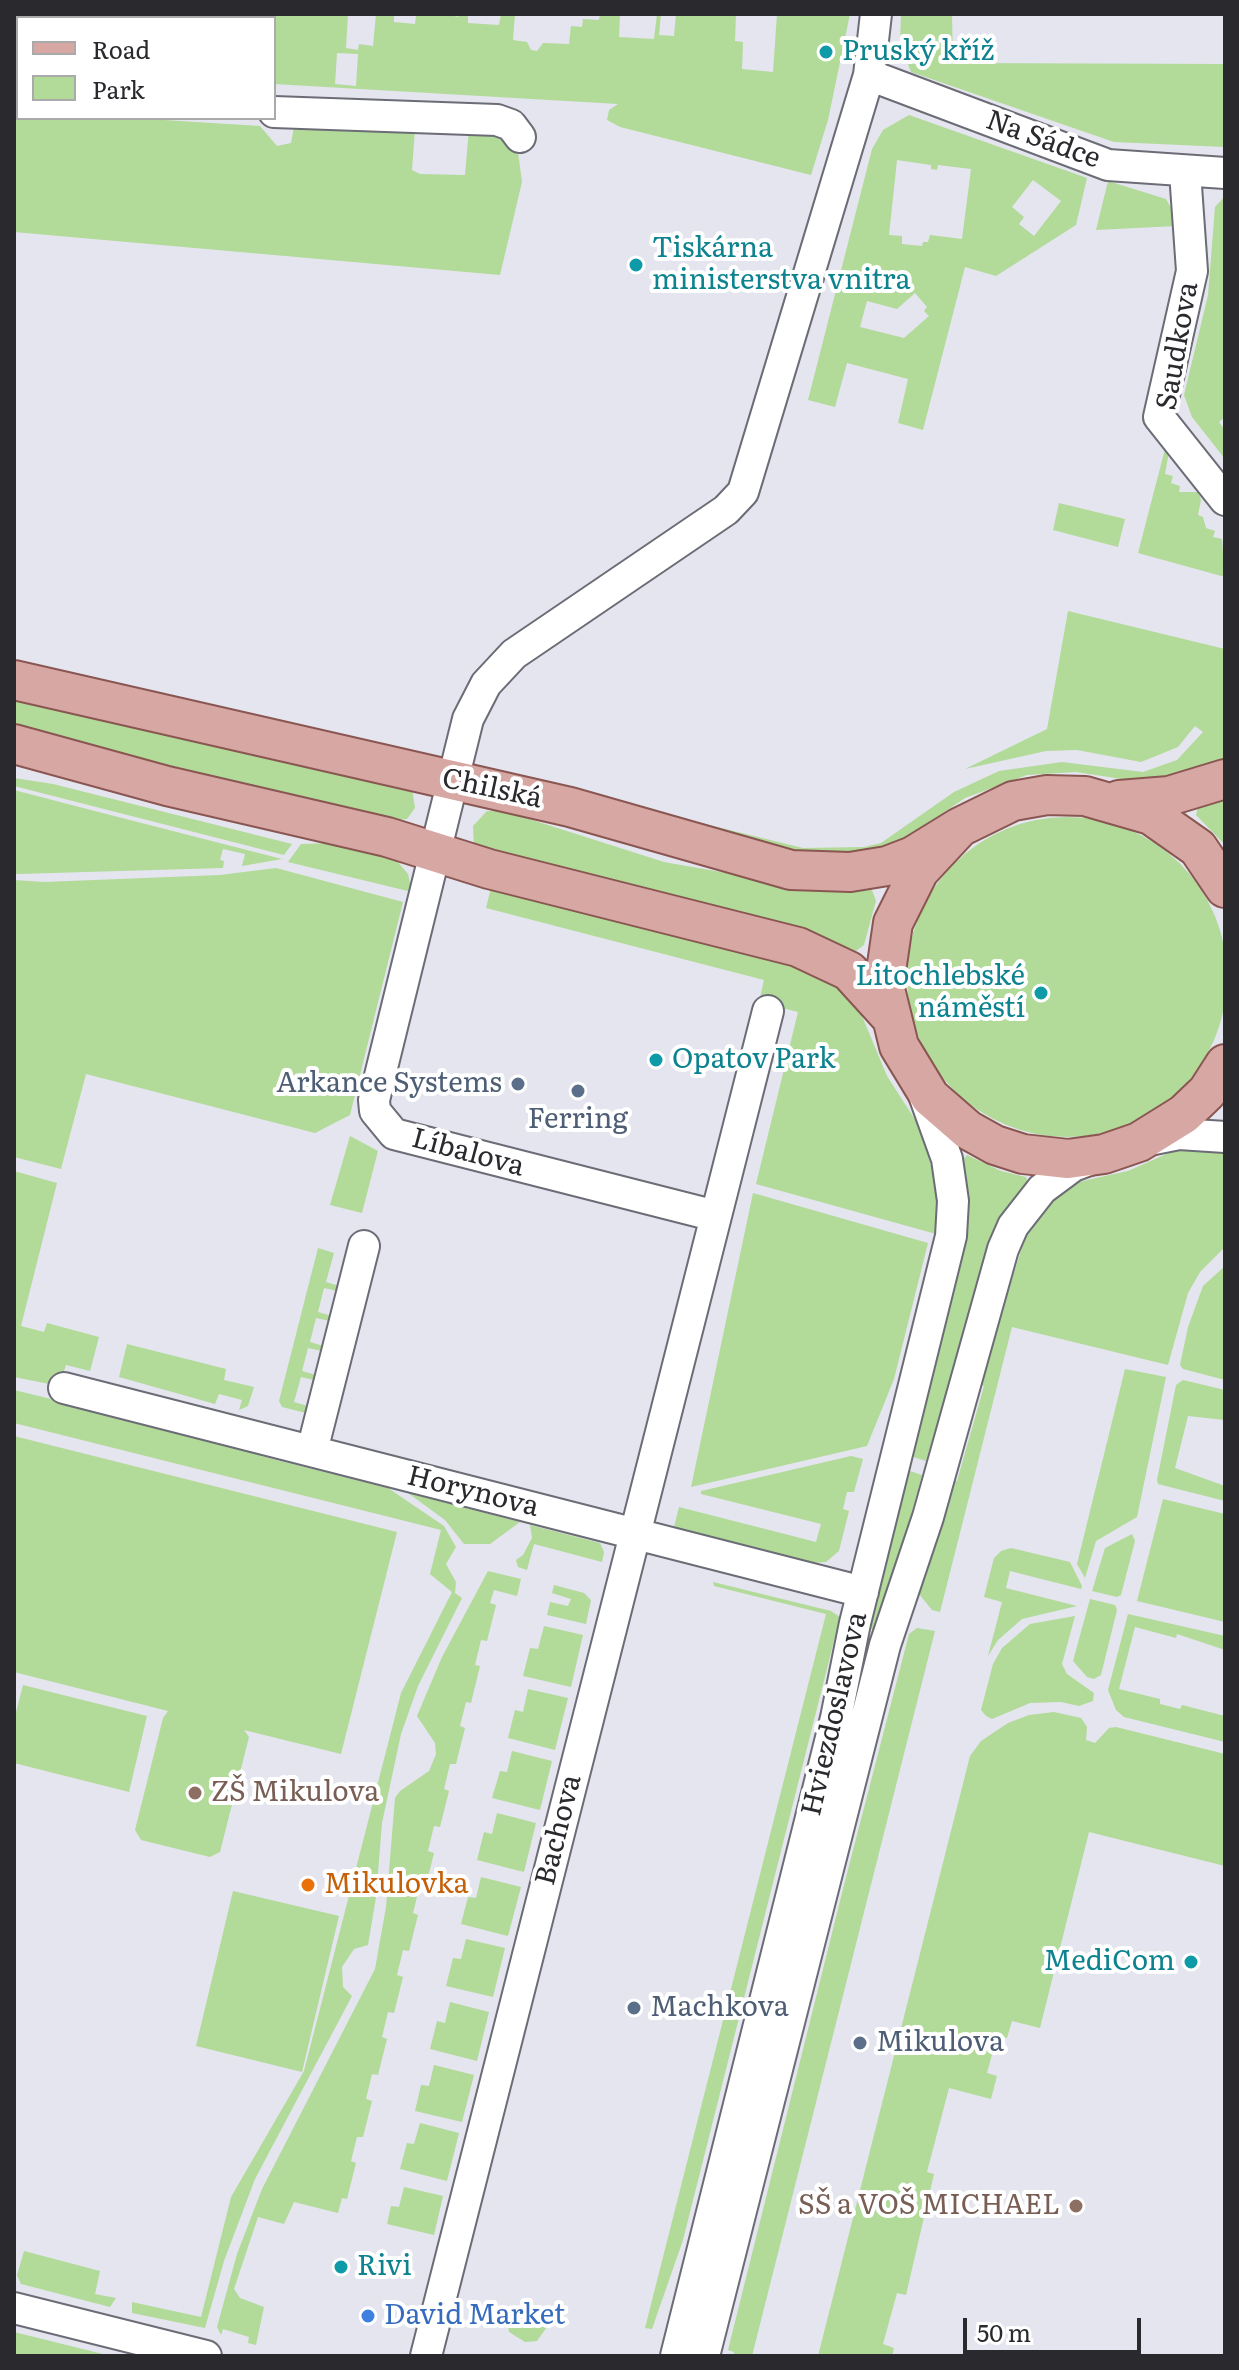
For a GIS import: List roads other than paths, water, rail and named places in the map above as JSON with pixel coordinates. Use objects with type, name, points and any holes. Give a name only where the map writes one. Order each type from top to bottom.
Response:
[{"type":"main road","name":"Chilská","points":[[14,680],[570,807],[729,854],[811,872],[850,872],[900,862],[960,827]]},
{"type":"main road","points":[[14,744],[167,786],[387,837],[816,953],[849,971],[889,1015]]},
{"type":"main road","points":[[1225,779],[1159,798],[1104,800],[1063,795],[1029,797],[990,810],[960,827],[919,871],[899,906],[886,956],[884,985],[889,1015],[914,1075],[941,1109],[995,1145],[1052,1158],[1122,1148],[1172,1123],[1198,1102],[1225,1064]]},
{"type":"main road","points":[[1104,800],[1151,815],[1182,834],[1211,864],[1225,888]]},
{"type":"street","name":"Líbalova","points":[[716,1216],[411,1139],[384,1127],[375,1111],[374,1100],[468,719],[499,668],[726,510],[743,492],[758,451],[869,75],[876,14]]},
{"type":"street","name":"Na Sádce","points":[[869,75],[1108,165],[1225,173]]},
{"type":"street","points":[[276,112],[497,120],[511,125],[520,137]]},
{"type":"street","name":"Saudkova","points":[[1185,172],[1192,271],[1159,417],[1225,500]]},
{"type":"street","points":[[768,1011],[634,1533],[863,1592]]},
{"type":"street","name":"Hviezdoslavova","points":[[676,2356],[836,1718],[863,1592],[952,1222],[951,1182],[943,1140],[914,1075]]},
{"type":"street","name":"Hviezdoslavova","points":[[704,2356],[885,1645],[928,1517],[1003,1249],[1027,1205],[1042,1189],[1073,1166],[1122,1148],[1179,1134],[1225,1137]]},
{"type":"street","points":[[312,1451],[364,1246]]},
{"type":"street","name":"Horynova","points":[[64,1388],[634,1533]]},
{"type":"street","name":"Bachova","points":[[426,2356],[634,1533]]},
{"type":"street","points":[[14,2308],[206,2356]]},
{"type":"place","name":"Pruský kříž","points":[[826,52]]},
{"type":"place","name":"Tiskárna ministerstva vnitra","points":[[636,265]]},
{"type":"place","name":"Litochlebské náměstí","points":[[1041,993]]},
{"type":"place","name":"Opatov Park","points":[[656,1060]]},
{"type":"place","name":"Arkance Systems","points":[[518,1084]]},
{"type":"place","name":"Ferring","points":[[578,1091]]},
{"type":"place","name":"ZŠ Mikulova","points":[[195,1793]]},
{"type":"place","name":"Mikulovka","points":[[308,1885]]},
{"type":"place","name":"MediCom","points":[[1191,1962]]},
{"type":"place","name":"Machkova","points":[[634,2008]]},
{"type":"place","name":"Mikulova","points":[[860,2043]]},
{"type":"place","name":"SŠ a VOŠ MICHAEL","points":[[1076,2206]]},
{"type":"place","name":"Rivi","points":[[341,2267]]},
{"type":"place","name":"David Market","points":[[368,2316]]}]
